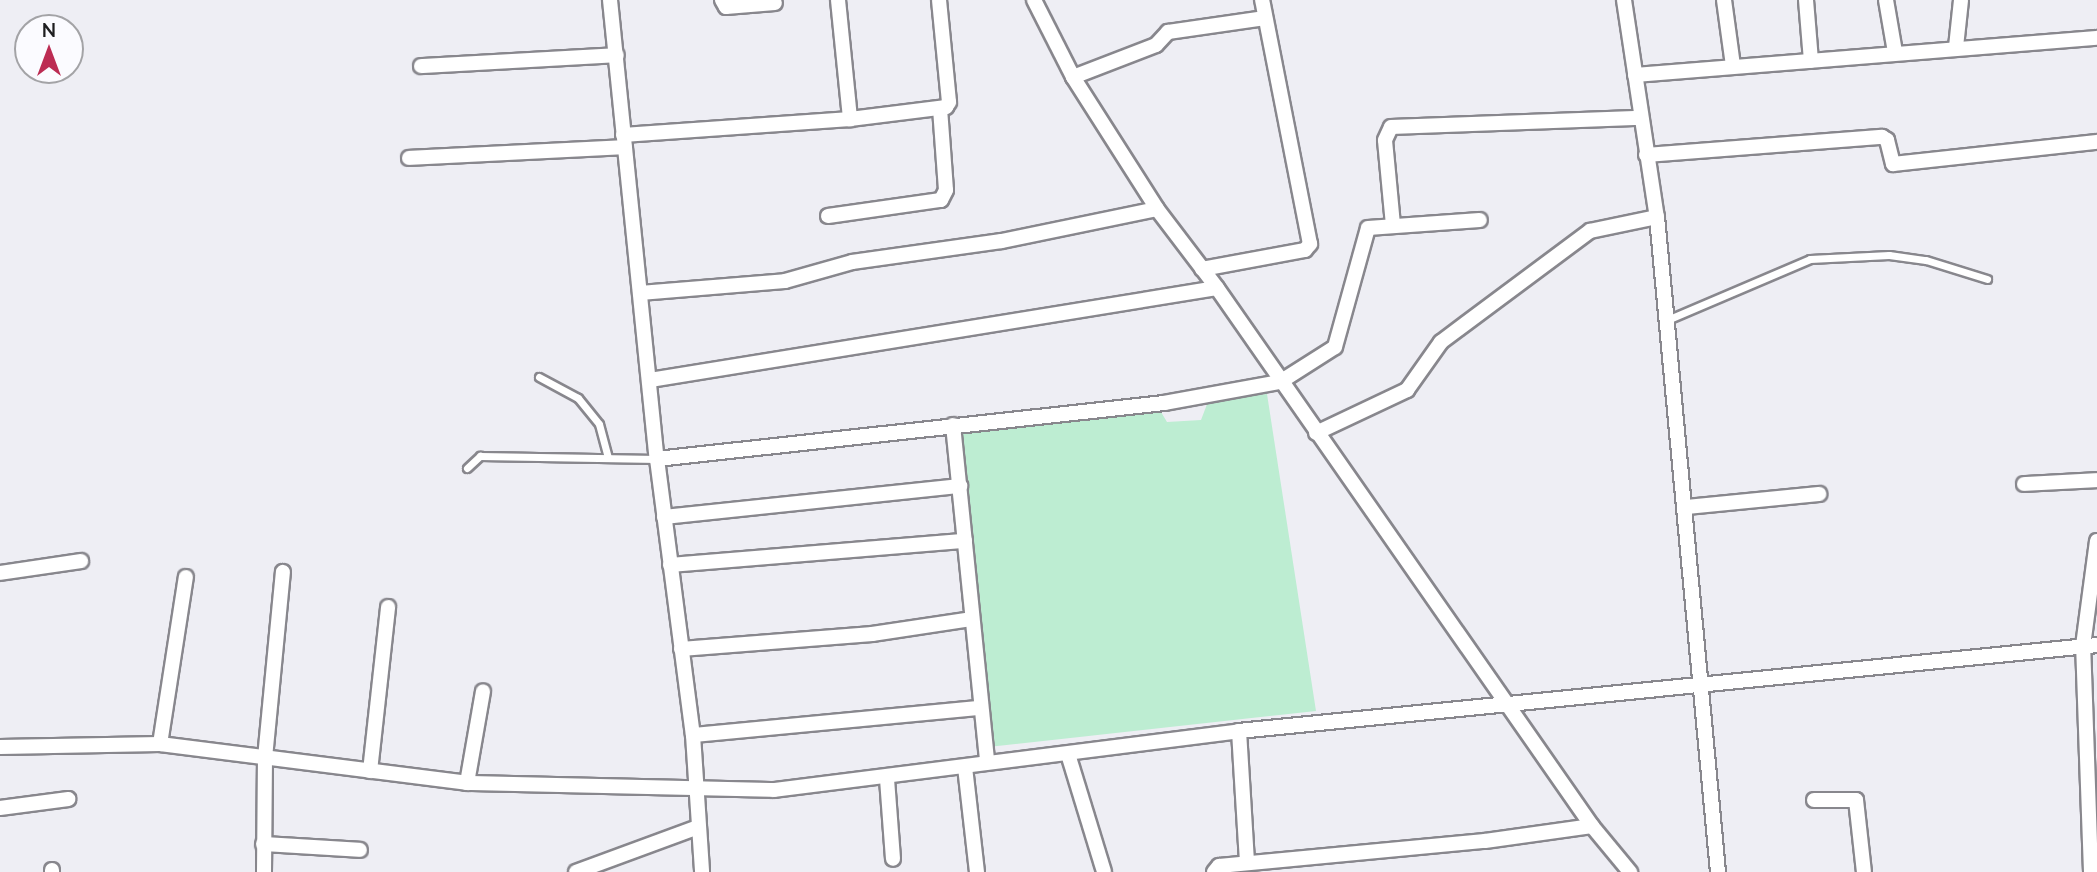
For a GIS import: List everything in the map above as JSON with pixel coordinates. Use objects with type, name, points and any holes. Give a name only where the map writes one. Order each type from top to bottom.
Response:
[{"type":"street","points":[[610,0],[657,459],[693,735],[694,790],[702,872]]},
{"type":"street","points":[[722,0],[726,6],[775,3]]},
{"type":"street","points":[[838,0],[850,119]]},
{"type":"street","points":[[410,158],[624,141],[940,109],[950,102],[939,0]]},
{"type":"street","points":[[1034,0],[1073,76],[1157,209],[1217,288],[1280,383],[1511,706],[1592,826],[1630,872]]},
{"type":"street","points":[[1202,269],[1305,250],[1310,244],[1262,0]]},
{"type":"street","points":[[1624,0],[1657,217],[1718,872]]},
{"type":"street","points":[[1724,0],[1733,65]]},
{"type":"street","points":[[1806,0],[1811,61]]},
{"type":"street","points":[[1886,0],[1895,52]]},
{"type":"street","points":[[1956,47],[1961,0]]},
{"type":"street","points":[[1073,76],[1156,45],[1168,32],[1265,18]]},
{"type":"street","points":[[1635,75],[1956,47],[2097,38]]},
{"type":"street","points":[[421,66],[617,55]]},
{"type":"street","points":[[828,216],[941,200],[946,190],[940,109]]},
{"type":"street","points":[[1393,225],[1385,140],[1391,127],[1641,118]]},
{"type":"street","points":[[1646,155],[1882,137],[1893,164],[2097,142]]},
{"type":"street","points":[[640,293],[785,281],[852,262],[1002,241],[1157,209]]},
{"type":"street","points":[[1316,433],[1407,390],[1441,342],[1590,231],[1657,217]]},
{"type":"street","points":[[657,459],[1164,403],[1280,383],[1333,351],[1368,228],[1480,220]]},
{"type":"street","points":[[650,380],[1217,288]]},
{"type":"street","points":[[953,425],[979,708],[987,762]]},
{"type":"street","points":[[2024,484],[2097,480]]},
{"type":"street","points":[[664,517],[960,486]]},
{"type":"street","points":[[1686,507],[1819,494]]},
{"type":"street","points":[[670,565],[965,541]]},
{"type":"street","points":[[2091,872],[2090,645],[2097,541]]},
{"type":"street","points":[[0,573],[80,561]]},
{"type":"street","points":[[264,872],[265,758],[282,572]]},
{"type":"street","points":[[160,744],[186,578]]},
{"type":"street","points":[[370,771],[387,607]]},
{"type":"street","points":[[681,649],[872,634],[971,619]]},
{"type":"street","points":[[0,747],[160,744],[467,783],[774,790],[887,779],[987,762],[1239,731],[1511,706],[2090,645]]},
{"type":"street","points":[[467,783],[483,691]]},
{"type":"street","points":[[693,735],[979,708]]},
{"type":"street","points":[[1239,731],[1247,863]]},
{"type":"street","points":[[1068,754],[1104,872]]},
{"type":"street","points":[[965,767],[977,872]]},
{"type":"street","points":[[887,779],[893,859]]},
{"type":"street","points":[[0,808],[68,799]]},
{"type":"street","points":[[1814,800],[1856,800],[1864,872]]},
{"type":"street","points":[[1214,872],[1219,866],[1485,841],[1592,826]]},
{"type":"street","points":[[577,872],[698,827]]},
{"type":"street","points":[[263,844],[360,850]]},
{"type":"lane","points":[[1666,321],[1810,259],[1889,255],[1926,261],[1987,279]]},
{"type":"lane","points":[[539,377],[578,398],[599,424],[608,458]]},
{"type":"lane","points":[[467,468],[480,456],[657,459]]},
{"type":"green space","points":[[1267,394],[1316,711],[988,747],[959,428],[1158,407],[1167,422],[1201,420],[1209,399]]}]
